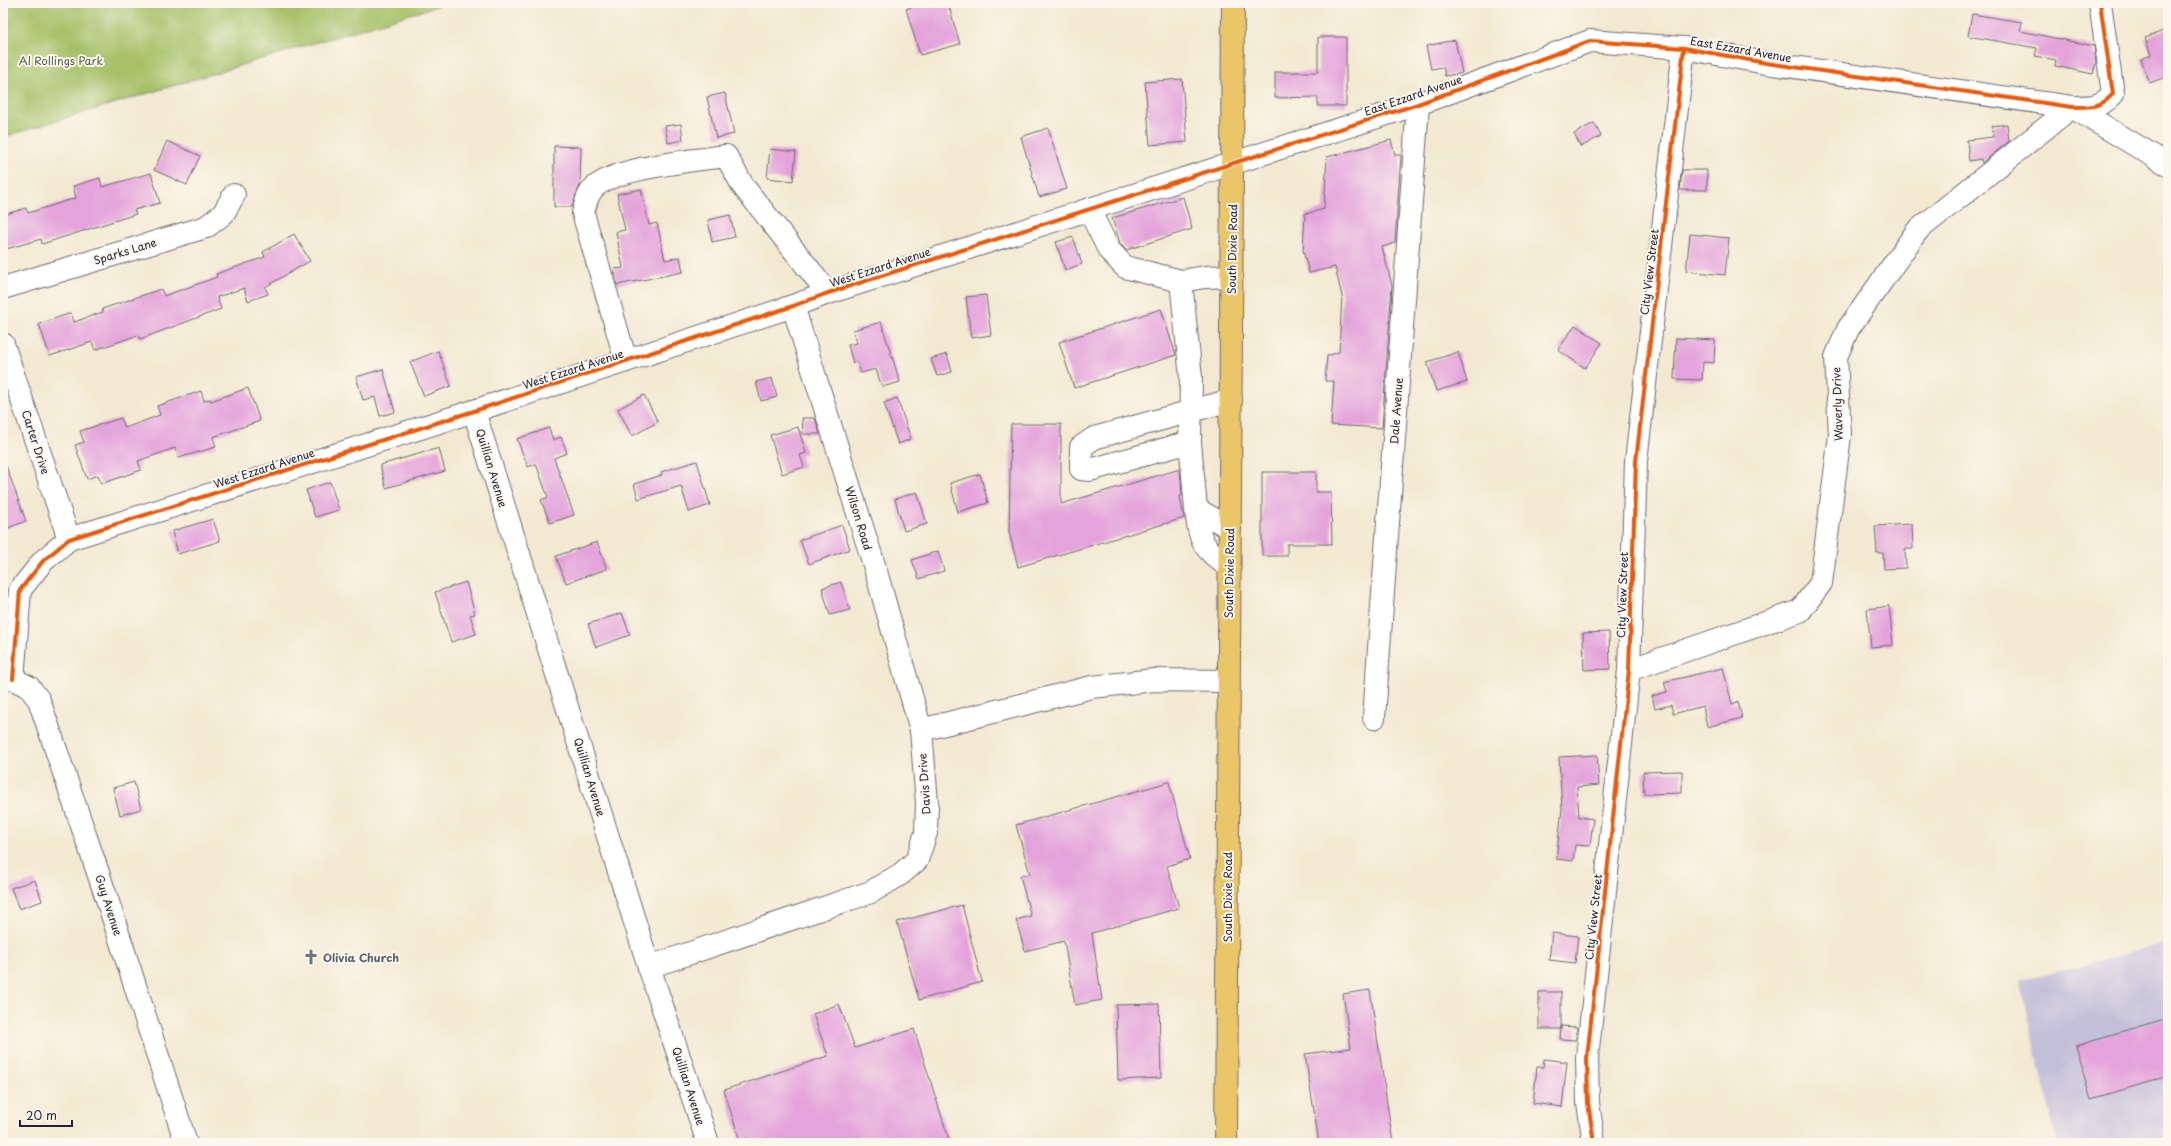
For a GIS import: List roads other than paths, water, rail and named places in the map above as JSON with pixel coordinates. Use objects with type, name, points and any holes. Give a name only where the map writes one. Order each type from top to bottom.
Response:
[{"type":"main road","name":"South Dixie Road","points":[[1226,1143],[1233,3]]},
{"type":"street","points":[[2072,107],[2091,107],[2105,103],[2113,94],[2100,3]]},
{"type":"street","name":"East Ezzard Avenue","points":[[1233,164],[1418,104],[1590,41],[1684,48],[1774,64],[2072,107]]},
{"type":"street","name":"City View Street","points":[[1594,1143],[1588,1102],[1587,1058],[1629,670],[1636,461],[1684,48]]},
{"type":"street","name":"Dale Avenue","points":[[1374,718],[1418,104]]},
{"type":"street","points":[[2072,107],[2165,163]]},
{"type":"street","name":"Waverly Drive","points":[[1629,670],[1800,610],[1821,582],[1840,435],[1836,357],[1848,330],[1917,231],[2072,107]]},
{"type":"street","points":[[626,361],[583,213],[590,192],[612,176],[644,168],[726,156],[743,186],[828,293]]},
{"type":"street","name":"West Ezzard Avenue","points":[[8,685],[20,590],[44,561],[70,540],[474,411],[793,306],[828,293],[1233,164]]},
{"type":"street","name":"Sparks Lane","points":[[3,288],[206,227],[223,214],[234,195]]},
{"type":"street","points":[[1089,210],[1109,250],[1125,266],[1181,280],[1232,276]]},
{"type":"street","points":[[1181,280],[1191,378],[1190,442],[1198,532],[1209,552],[1229,567]]},
{"type":"street","name":"Wilson Road","points":[[793,306],[875,568],[921,730]]},
{"type":"street","name":"Carter Drive","points":[[3,344],[70,540]]},
{"type":"street","points":[[1190,442],[1090,470],[1081,469],[1081,447],[1094,438],[1231,400]]},
{"type":"street","name":"Quillian Avenue","points":[[474,411],[650,968],[708,1143]]},
{"type":"street","points":[[1196,509],[1230,528]]},
{"type":"street","points":[[921,730],[1092,687],[1154,680],[1228,681]]},
{"type":"street","name":"Guy Avenue","points":[[8,685],[29,687],[38,700],[107,899],[186,1143]]},
{"type":"street","name":"Davis Drive","points":[[650,968],[871,892],[901,874],[917,860],[926,833],[927,803],[921,730]]},
{"type":"place","name":"Olivia Church","points":[[311,957]]},
{"type":"park label","name":"Al Rollings Park","points":[[61,60]]}]
